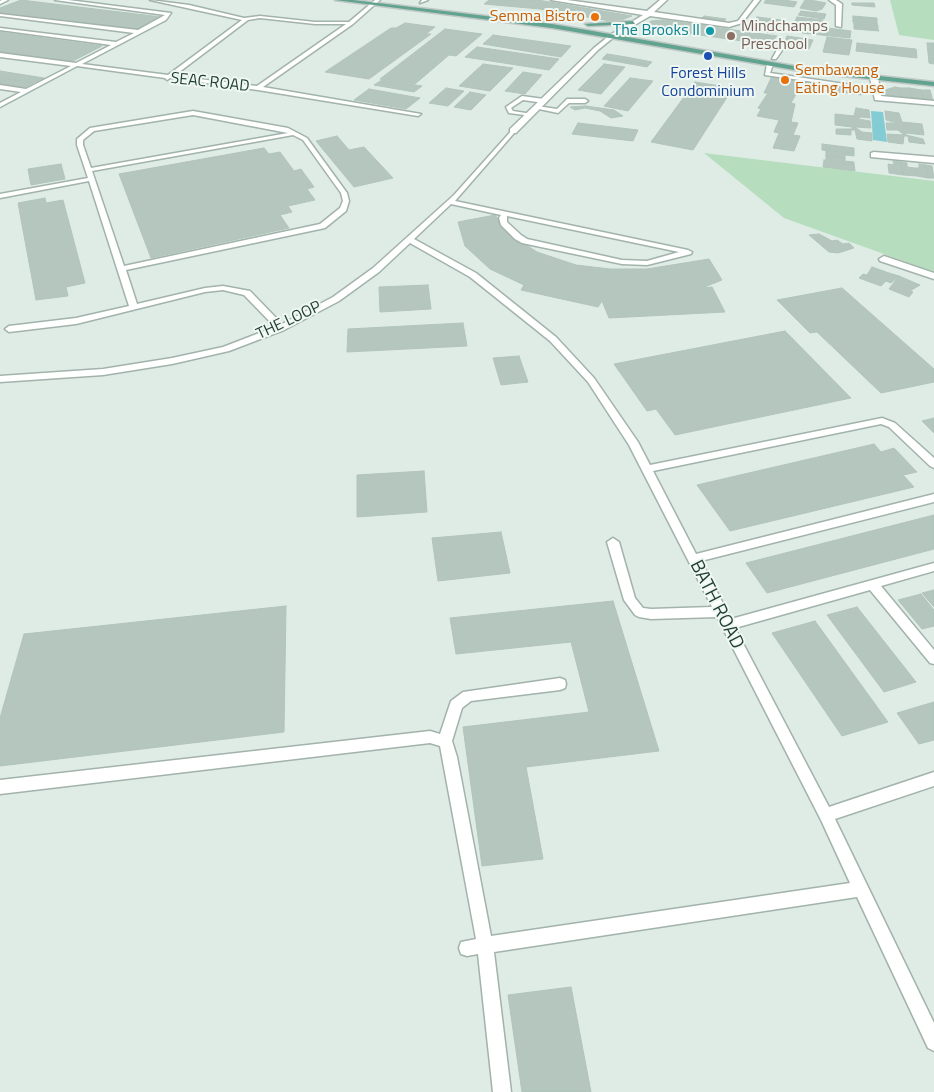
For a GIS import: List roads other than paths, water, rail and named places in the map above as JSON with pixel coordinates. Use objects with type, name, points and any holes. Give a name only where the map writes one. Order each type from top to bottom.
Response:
[{"type":"main road","points":[[338,0],[376,2],[464,14],[874,78],[934,84]]},
{"type":"main road","points":[[412,1],[426,2]]},
{"type":"main road","points":[[468,8],[584,24],[772,61],[934,77]]},
{"type":"main road","points":[[584,24],[634,22],[638,31]]},
{"type":"street","points":[[554,0],[575,1],[712,24],[735,24],[740,22],[757,0]]},
{"type":"street","points":[[513,131],[612,36],[648,14],[664,0]]},
{"type":"street","points":[[832,0],[840,4],[839,26]]},
{"type":"street","points":[[874,78],[878,98],[934,103]]},
{"type":"street","points":[[874,155],[934,160]]},
{"type":"street","points":[[884,259],[934,276]]},
{"type":"lane","points":[[0,105],[139,32],[169,14],[58,0]]},
{"type":"lane","points":[[152,0],[246,19],[260,17],[315,23],[351,23]]},
{"type":"lane","name":"SEAC ROAD","points":[[0,55],[167,78],[258,88],[351,23],[376,2]]},
{"type":"lane","points":[[0,14],[139,32]]},
{"type":"lane","points":[[167,78],[246,19]]},
{"type":"lane","points":[[0,30],[116,44]]},
{"type":"lane","points":[[780,49],[772,61],[767,74],[876,89]]},
{"type":"lane","points":[[0,87],[28,91]]},
{"type":"lane","points":[[258,88],[418,114]]},
{"type":"lane","points":[[530,115],[512,112],[508,108],[522,98],[544,101]]},
{"type":"lane","points":[[537,108],[558,112],[567,101],[585,101]]},
{"type":"lane","points":[[121,269],[304,232],[322,226],[343,209],[346,201],[344,193],[305,139],[294,133],[193,113],[101,126],[92,129],[80,139],[88,170],[121,269],[134,307]]},
{"type":"lane","name":"THE LOOP","points":[[0,379],[103,372],[172,361],[226,349],[281,328],[336,299],[376,270],[449,202],[513,131]]},
{"type":"lane","points":[[88,170],[294,133]]},
{"type":"lane","points":[[0,196],[91,179]]},
{"type":"lane","points":[[449,202],[688,252],[647,263],[622,262],[525,241],[518,237],[504,223],[503,218],[505,214]]},
{"type":"lane","name":"BATH ROAD","points":[[410,240],[473,275],[553,339],[591,380],[634,444],[826,815],[934,1042]]},
{"type":"lane","points":[[9,329],[76,321],[205,290],[238,290],[247,293],[281,328]]},
{"type":"lane","points":[[646,469],[882,421],[892,425],[934,464]]},
{"type":"lane","points":[[692,559],[934,498]]},
{"type":"lane","points":[[613,542],[630,600],[639,612],[652,614],[720,612]]},
{"type":"lane","points":[[727,625],[934,567]]},
{"type":"lane","points":[[872,584],[934,659]]},
{"type":"lane","points":[[502,1092],[485,945],[450,757],[445,742],[456,706],[468,696],[560,684]]},
{"type":"lane","points":[[0,787],[430,737],[445,742]]},
{"type":"lane","points":[[826,815],[934,779]]},
{"type":"lane","points":[[467,948],[860,889]]},
{"type":"water","points":[[871,111],[883,112],[887,142],[873,140]]},
{"type":"place","name":"Semma Bistro","points":[[595,17]]},
{"type":"place","name":"The Brooks II","points":[[710,31]]},
{"type":"place","name":"Mindchamps Preschool","points":[[731,36]]},
{"type":"place","name":"Forest Hills Condominium","points":[[708,56]]},
{"type":"place","name":"Sembawang Eating House","points":[[785,80]]}]
